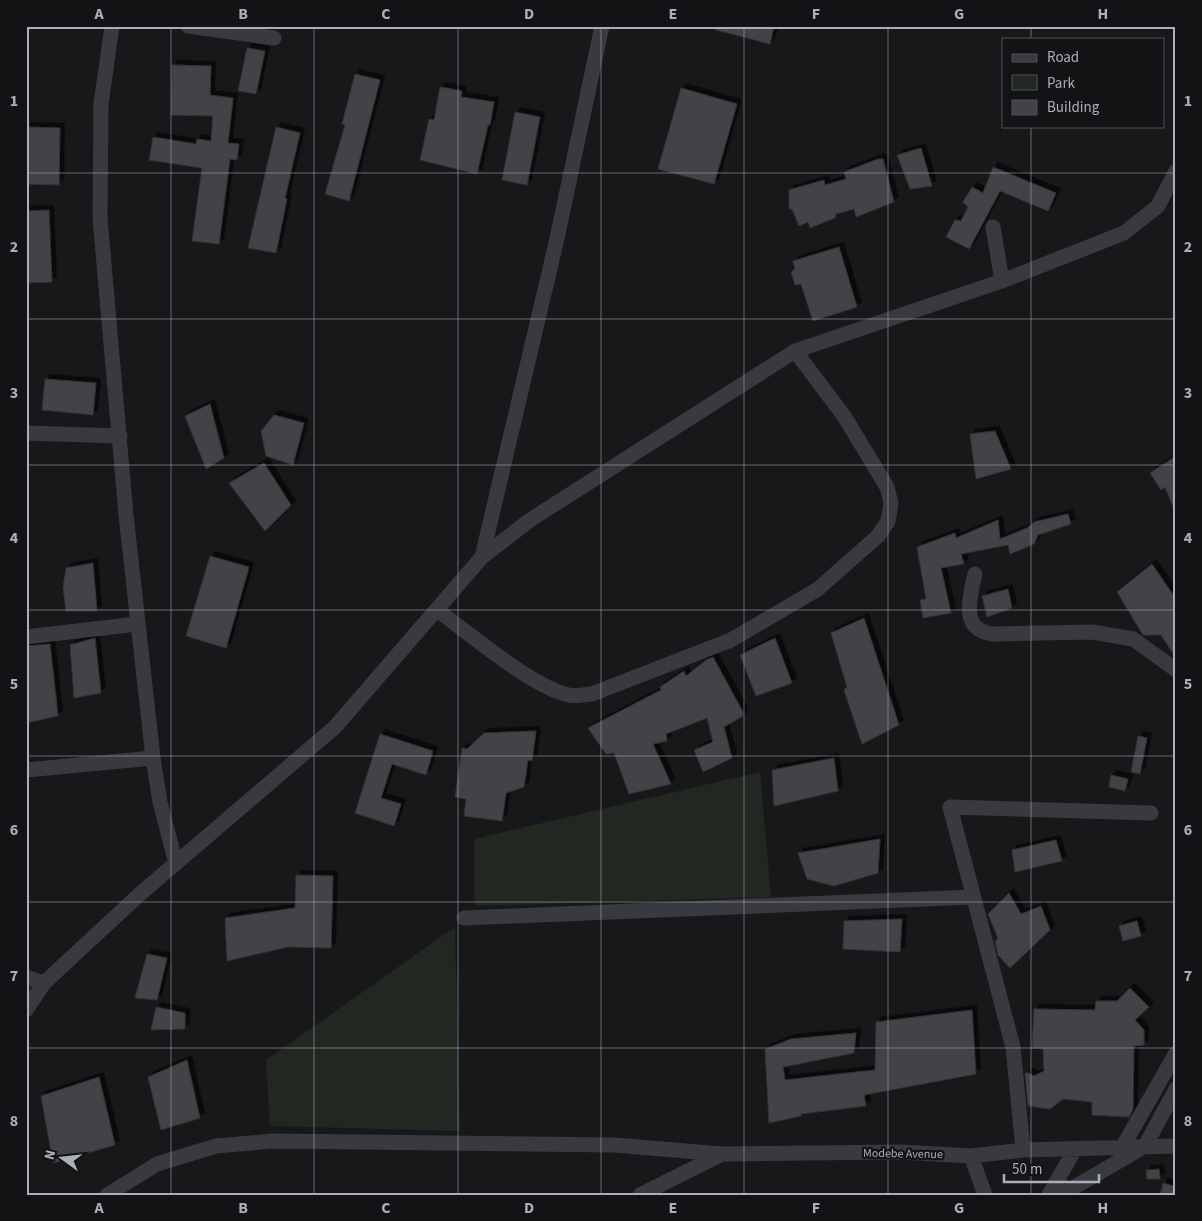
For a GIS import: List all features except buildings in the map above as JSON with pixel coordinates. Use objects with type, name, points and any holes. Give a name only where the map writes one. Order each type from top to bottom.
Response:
[{"type":"street","points":[[112,26],[101,104],[100,218],[137,624],[160,802],[176,864]]},
{"type":"street","points":[[188,26],[274,38]]},
{"type":"street","points":[[482,557],[554,252],[602,26]]},
{"type":"street","points":[[26,1010],[44,983],[176,864],[335,727],[482,557],[530,520],[795,351],[1002,280],[1124,233],[1158,206],[1176,171]]},
{"type":"street","points":[[993,227],[1002,280]]},
{"type":"street","points":[[437,610],[507,662],[554,690],[571,696],[592,694],[731,640],[818,589],[878,536],[888,521],[891,503],[887,487],[844,416],[795,351]]},
{"type":"street","points":[[26,433],[120,436]]},
{"type":"street","points":[[975,574],[969,604],[973,623],[978,630],[994,634],[1092,632],[1133,639],[1176,670]]},
{"type":"street","points":[[26,637],[137,624]]},
{"type":"street","points":[[26,770],[153,758]]},
{"type":"street","points":[[1023,1150],[1012,1047],[950,807],[1151,813]]},
{"type":"street","points":[[464,918],[973,898]]},
{"type":"street","points":[[26,977],[44,983]]},
{"type":"street","points":[[1123,1146],[1176,1053]]},
{"type":"street","points":[[1061,1195],[1145,1146],[1176,1088]]},
{"type":"street","points":[[107,1195],[157,1164],[216,1146],[273,1141],[614,1144],[722,1154]]},
{"type":"street","name":"Modebe Avenue","points":[[640,1195],[722,1154],[901,1152],[971,1156],[1023,1150],[1176,1146]]},
{"type":"street","points":[[1049,1195],[1075,1149]]},
{"type":"street","points":[[971,1156],[985,1195]]},
{"type":"green space","points":[[760,772],[771,897],[475,906],[474,839]]},
{"type":"green space","points":[[455,927],[460,1131],[270,1126],[266,1060]]}]
